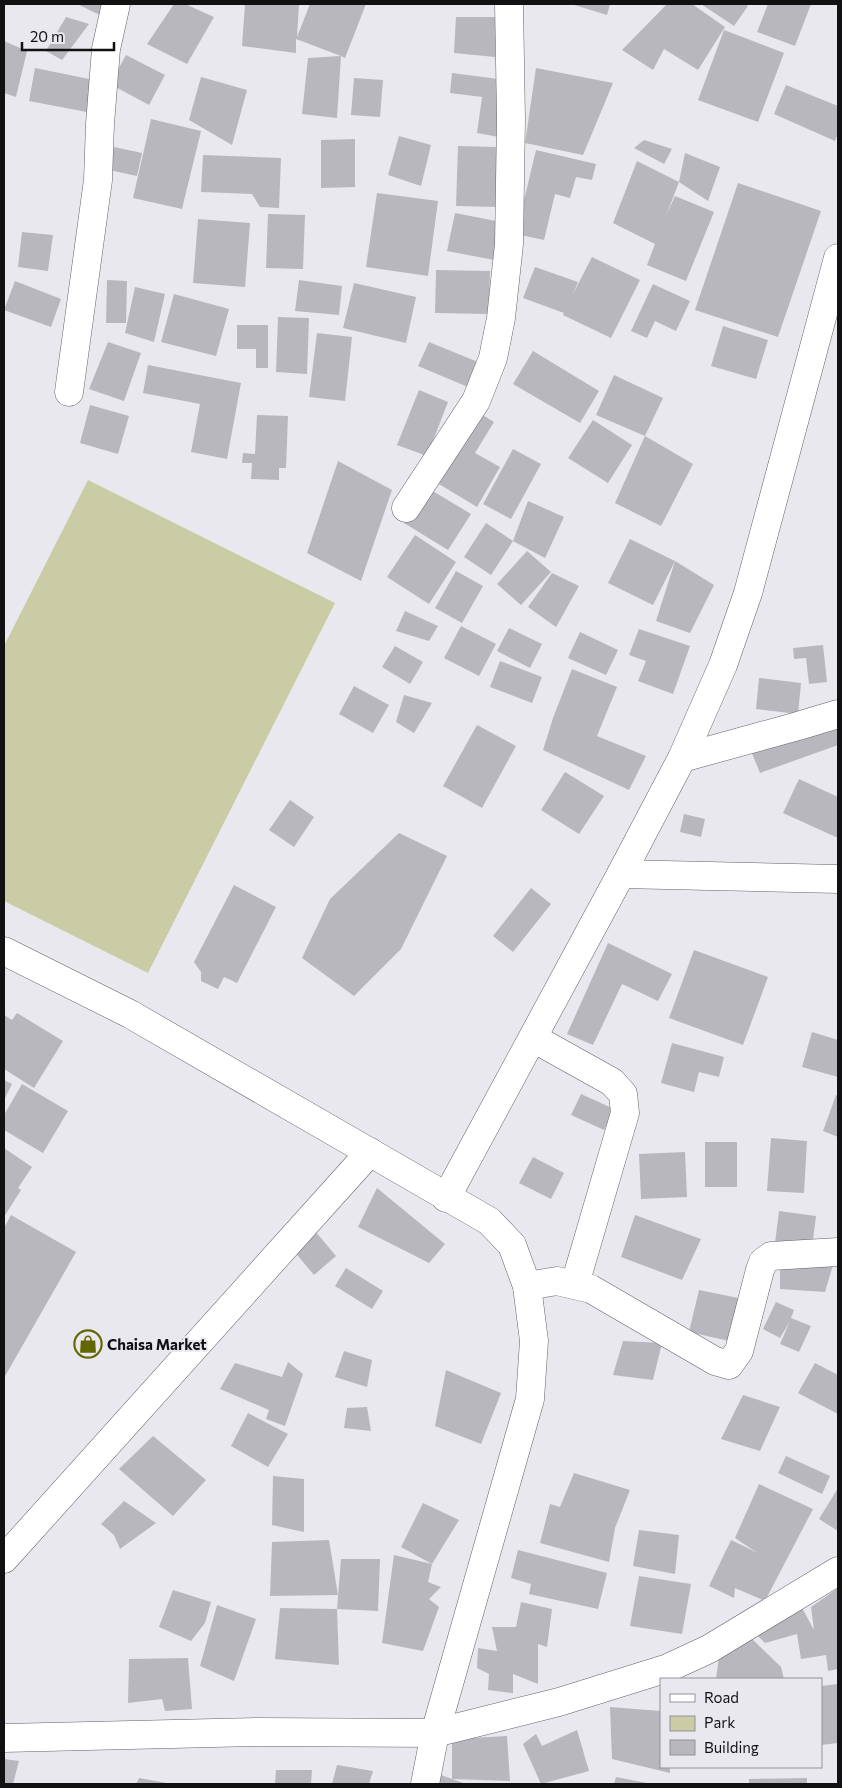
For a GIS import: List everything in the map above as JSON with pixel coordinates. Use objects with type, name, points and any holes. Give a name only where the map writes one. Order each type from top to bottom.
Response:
[{"type":"street","points":[[69,392],[98,180],[106,49],[116,4]]},
{"type":"street","points":[[406,508],[476,401],[493,358],[500,318],[508,244],[512,119],[509,4]]},
{"type":"street","points":[[446,1198],[682,758],[723,665],[748,593],[838,258]]},
{"type":"street","points":[[682,758],[838,714]]},
{"type":"street","points":[[621,874],[838,879]]},
{"type":"street","points":[[4,951],[130,1014],[370,1152],[488,1221],[512,1245],[527,1286],[534,1342],[530,1399],[435,1733],[425,1784]]},
{"type":"street","points":[[533,1038],[612,1082],[623,1094],[625,1113],[575,1284]]},
{"type":"street","points":[[4,1559],[370,1152]]},
{"type":"street","points":[[527,1286],[557,1281],[591,1289],[715,1362],[729,1364],[739,1351],[763,1262],[771,1256],[838,1252]]},
{"type":"street","points":[[4,1738],[259,1732],[435,1733],[559,1702],[668,1668],[709,1649],[838,1571]]},
{"type":"green space","points":[[88,480],[335,603],[148,973],[4,901],[4,646]]},
{"type":"building","points":[[77,4],[108,4],[102,16]]},
{"type":"building","points":[[174,4],[185,4],[214,17],[187,64],[147,44]]},
{"type":"building","points":[[245,4],[299,4],[297,37],[310,4],[366,4],[345,58],[296,39],[296,53],[242,46]]},
{"type":"building","points":[[571,4],[610,4],[607,15]]},
{"type":"building","points":[[667,4],[692,4],[725,27],[698,70],[664,49],[653,70],[622,50]]},
{"type":"building","points":[[701,4],[744,4],[748,6],[734,26]]},
{"type":"building","points":[[768,4],[811,4],[795,46],[757,32]]},
{"type":"building","points":[[66,17],[89,24],[62,60],[46,51]]},
{"type":"building","points":[[456,17],[498,17],[495,57],[454,53]]},
{"type":"building","points":[[724,30],[784,53],[758,122],[698,100]]},
{"type":"building","points":[[4,41],[27,51],[16,97],[4,93]]},
{"type":"building","points":[[126,55],[165,75],[149,105],[110,84]]},
{"type":"building","points":[[341,56],[337,118],[302,114],[308,58]]},
{"type":"building","points":[[35,68],[99,81],[92,113],[29,101]]},
{"type":"building","points":[[536,68],[613,83],[583,155],[525,143]]},
{"type":"building","points":[[452,73],[506,80],[499,137],[477,133],[482,97],[450,93]]},
{"type":"building","points":[[201,77],[247,90],[232,145],[189,120]]},
{"type":"building","points":[[354,78],[383,80],[380,117],[351,115]]},
{"type":"building","points":[[786,85],[838,106],[838,133],[835,141],[774,114]]},
{"type":"building","points":[[151,119],[201,131],[182,209],[133,198]]},
{"type":"building","points":[[399,136],[431,145],[421,186],[388,175]]},
{"type":"building","points":[[355,139],[355,187],[321,188],[321,140]]},
{"type":"building","points":[[644,140],[672,149],[664,164],[634,148]]},
{"type":"building","points":[[458,146],[498,147],[498,207],[456,206]]},
{"type":"building","points":[[114,147],[142,153],[137,176],[109,170]]},
{"type":"building","points":[[536,150],[596,164],[592,180],[576,177],[570,198],[555,194],[544,240],[516,234]]},
{"type":"building","points":[[685,153],[720,167],[708,201],[679,182]]},
{"type":"building","points":[[203,155],[281,158],[279,208],[260,207],[252,194],[201,192]]},
{"type":"building","points":[[637,161],[679,182],[666,216],[675,196],[714,212],[686,281],[647,265],[655,244],[613,223]]},
{"type":"building","points":[[738,183],[821,211],[778,337],[695,310]]},
{"type":"building","points":[[377,193],[438,201],[428,276],[366,267]]},
{"type":"building","points":[[455,213],[501,222],[494,260],[447,251]]},
{"type":"building","points":[[268,214],[305,215],[303,269],[266,268]]},
{"type":"building","points":[[198,219],[250,223],[245,287],[193,283]]},
{"type":"building","points":[[22,232],[53,235],[48,271],[18,267]]},
{"type":"building","points":[[592,257],[640,280],[611,338],[563,315],[564,313],[523,298],[535,267],[578,282],[573,294]]},
{"type":"building","points":[[436,270],[490,271],[489,314],[435,313]]},
{"type":"building","points":[[107,280],[127,281],[126,323],[106,323]]},
{"type":"building","points":[[299,280],[342,286],[339,315],[295,311]]},
{"type":"building","points":[[15,281],[61,299],[51,327],[4,310]]},
{"type":"building","points":[[354,283],[416,297],[406,343],[343,328]]},
{"type":"building","points":[[653,284],[690,301],[676,331],[655,321],[647,338],[631,331]]},
{"type":"building","points":[[135,287],[165,294],[154,342],[125,333]]},
{"type":"building","points":[[174,294],[229,309],[216,356],[161,342]]},
{"type":"building","points":[[278,317],[309,318],[307,374],[276,372]]},
{"type":"building","points":[[237,325],[268,325],[268,368],[256,368],[256,349],[237,349]]},
{"type":"building","points":[[723,326],[768,340],[756,379],[711,366]]},
{"type":"building","points":[[317,333],[352,337],[345,401],[309,397]]},
{"type":"building","points":[[108,342],[141,353],[124,401],[89,389]]},
{"type":"building","points":[[429,342],[478,362],[468,387],[418,366]]},
{"type":"building","points":[[533,351],[599,391],[580,423],[513,384]]},
{"type":"building","points":[[148,365],[241,383],[227,459],[191,452],[200,404],[143,393]]},
{"type":"building","points":[[614,375],[663,398],[645,436],[596,415]]},
{"type":"building","points":[[419,390],[448,402],[427,456],[397,445]]},
{"type":"building","points":[[90,405],[129,416],[118,454],[80,443]]},
{"type":"building","points":[[476,411],[494,422],[475,453],[500,467],[477,507],[434,481]]},
{"type":"building","points":[[257,415],[288,416],[286,468],[279,468],[279,480],[251,479],[252,463],[242,463],[243,453],[255,454]]},
{"type":"building","points":[[593,420],[632,445],[608,483],[568,458]]},
{"type":"building","points":[[645,436],[693,464],[661,526],[615,503]]},
{"type":"building","points":[[513,449],[541,464],[511,519],[483,504]]},
{"type":"building","points":[[338,461],[392,490],[361,581],[307,553]]},
{"type":"building","points":[[426,487],[471,514],[448,550],[404,523]]},
{"type":"building","points":[[528,501],[564,517],[545,558],[513,541]]},
{"type":"building","points":[[486,523],[513,541],[491,575],[464,557]]},
{"type":"building","points":[[415,535],[456,562],[429,604],[387,577]]},
{"type":"building","points":[[630,539],[675,561],[653,605],[608,583]]},
{"type":"building","points":[[527,551],[551,572],[521,605],[497,584]]},
{"type":"building","points":[[675,561],[714,585],[690,633],[656,621]]},
{"type":"building","points":[[456,571],[483,586],[462,623],[435,608]]},
{"type":"building","points":[[552,573],[579,586],[556,627],[528,607]]},
{"type":"building","points":[[405,611],[438,626],[429,641],[396,631]]},
{"type":"building","points":[[461,626],[496,644],[479,676],[444,658]]},
{"type":"building","points":[[509,628],[542,644],[530,668],[497,651]]},
{"type":"building","points":[[639,629],[690,646],[673,694],[638,681],[646,661],[629,655]]},
{"type":"building","points":[[580,632],[618,650],[606,675],[568,658]]},
{"type":"building","points":[[823,645],[827,682],[809,684],[806,658],[794,659],[793,648]]},
{"type":"building","points":[[395,646],[423,662],[410,684],[382,667]]},
{"type":"building","points":[[500,661],[542,677],[532,703],[490,687]]},
{"type":"building","points":[[572,669],[617,687],[597,736],[646,756],[629,790],[543,750]]},
{"type":"building","points":[[759,678],[801,683],[798,714],[756,709]]},
{"type":"building","points":[[354,686],[389,705],[373,733],[339,714]]},
{"type":"building","points":[[404,695],[432,703],[414,733],[396,722]]},
{"type":"building","points":[[838,719],[838,745],[760,773],[751,751]]},
{"type":"building","points":[[477,725],[516,746],[482,808],[443,786]]},
{"type":"building","points":[[565,772],[604,796],[579,834],[541,810]]},
{"type":"building","points":[[799,779],[838,797],[838,838],[783,813]]},
{"type":"building","points":[[290,800],[314,817],[294,847],[269,830]]},
{"type":"building","points":[[684,814],[705,819],[701,837],[680,832]]},
{"type":"building","points":[[399,833],[447,856],[401,949],[354,996],[302,958],[330,899]]},
{"type":"building","points":[[234,885],[276,907],[237,983],[224,977],[218,989],[201,981],[201,972],[194,962]]},
{"type":"building","points":[[531,888],[551,904],[513,952],[493,936]]},
{"type":"building","points":[[608,943],[672,974],[658,1001],[622,984],[593,1045],[567,1034]]},
{"type":"building","points":[[694,950],[768,977],[743,1045],[669,1018]]},
{"type":"building","points":[[17,1013],[63,1041],[34,1088],[4,1069],[4,1015],[12,1020]]},
{"type":"building","points":[[812,1032],[838,1040],[838,1077],[802,1067]]},
{"type":"building","points":[[672,1043],[724,1057],[719,1077],[699,1072],[694,1092],[661,1083]]},
{"type":"building","points":[[4,1080],[12,1084],[4,1100]]},
{"type":"building","points":[[22,1084],[68,1111],[43,1153],[4,1130],[4,1115]]},
{"type":"building","points":[[581,1094],[614,1109],[604,1130],[571,1115]]},
{"type":"building","points":[[836,1095],[838,1096],[838,1137],[823,1131]]},
{"type":"building","points":[[771,1138],[807,1141],[804,1193],[767,1191]]},
{"type":"building","points":[[705,1142],[737,1142],[737,1187],[705,1187]]},
{"type":"building","points":[[4,1148],[32,1167],[18,1188],[21,1190],[4,1217]]},
{"type":"building","points":[[685,1152],[687,1197],[641,1199],[639,1154]]},
{"type":"building","points":[[533,1157],[564,1173],[551,1199],[519,1183]]},
{"type":"building","points":[[377,1188],[445,1244],[429,1263],[358,1227]]},
{"type":"building","points":[[779,1211],[816,1216],[812,1248],[775,1243]]},
{"type":"building","points":[[11,1215],[76,1252],[4,1378],[4,1228]]},
{"type":"building","points":[[635,1215],[701,1239],[682,1280],[621,1257]]},
{"type":"building","points":[[315,1231],[336,1256],[314,1275],[293,1250]]},
{"type":"building","points":[[780,1259],[833,1265],[825,1292],[780,1289]]},
{"type":"building","points":[[346,1268],[383,1291],[372,1309],[335,1286]]},
{"type":"building","points":[[699,1290],[748,1300],[738,1343],[689,1332]]},
{"type":"building","points":[[776,1302],[794,1310],[791,1318],[811,1326],[799,1352],[780,1344],[790,1321],[780,1338],[763,1329]]},
{"type":"building","points":[[623,1341],[662,1343],[653,1380],[613,1375]]},
{"type":"building","points":[[344,1351],[372,1360],[367,1387],[335,1377]]},
{"type":"building","points":[[288,1362],[303,1374],[285,1426],[266,1419],[269,1410],[220,1389],[235,1363],[282,1377]]},
{"type":"building","points":[[815,1363],[838,1375],[838,1414],[798,1393]]},
{"type":"building","points":[[446,1370],[501,1393],[481,1444],[435,1426]]},
{"type":"building","points":[[743,1395],[780,1407],[760,1451],[721,1439]]},
{"type":"building","points":[[367,1407],[371,1431],[344,1428],[347,1408]]},
{"type":"building","points":[[248,1413],[288,1434],[268,1467],[231,1446]]},
{"type":"building","points":[[153,1436],[206,1480],[173,1516],[119,1469]]},
{"type":"building","points":[[786,1456],[830,1476],[822,1494],[778,1473]]},
{"type":"building","points":[[574,1473],[630,1490],[615,1528],[609,1562],[540,1543],[550,1504],[560,1507]]},
{"type":"building","points":[[273,1476],[304,1479],[304,1532],[272,1525]]},
{"type":"building","points":[[759,1484],[813,1509],[765,1601],[735,1588],[734,1598],[709,1586],[731,1540],[756,1552],[735,1538]]},
{"type":"building","points":[[838,1488],[838,1531],[819,1519]]},
{"type":"building","points":[[124,1501],[156,1523],[120,1549],[114,1535],[101,1524]]},
{"type":"building","points":[[423,1503],[459,1520],[432,1564],[401,1547]]},
{"type":"building","points":[[639,1530],[679,1535],[675,1574],[633,1566]]},
{"type":"building","points":[[329,1540],[338,1595],[270,1596],[272,1542]]},
{"type":"building","points":[[518,1550],[607,1573],[598,1609],[529,1594],[531,1584],[511,1578]]},
{"type":"building","points":[[394,1555],[432,1564],[428,1582],[441,1587],[429,1599],[439,1607],[423,1651],[382,1643]]},
{"type":"building","points":[[341,1559],[380,1559],[378,1611],[337,1609]]},
{"type":"building","points":[[639,1576],[691,1584],[682,1634],[630,1626]]},
{"type":"building","points":[[838,1588],[838,1669],[828,1671],[826,1655],[801,1659],[797,1634],[765,1643],[752,1630],[801,1606],[814,1630],[811,1607]]},
{"type":"building","points":[[173,1590],[211,1602],[205,1623],[191,1641],[159,1627]]},
{"type":"building","points":[[521,1602],[552,1609],[547,1647],[538,1644],[538,1684],[513,1674],[513,1693],[488,1690],[489,1674],[477,1668],[478,1648],[497,1651],[492,1627],[516,1627]]},
{"type":"building","points":[[217,1605],[256,1619],[234,1681],[200,1666]]},
{"type":"building","points":[[280,1608],[337,1609],[339,1665],[275,1659]]},
{"type":"building","points":[[750,1637],[781,1667],[784,1678],[716,1678],[719,1656]]},
{"type":"building","points":[[188,1658],[192,1709],[165,1711],[162,1699],[128,1703],[129,1659]]},
{"type":"building","points":[[838,1684],[838,1743],[822,1745],[822,1686]]},
{"type":"building","points":[[610,1707],[660,1711],[660,1768],[670,1768],[670,1773],[612,1759]]},
{"type":"building","points":[[577,1730],[589,1771],[541,1784],[523,1744],[536,1734],[542,1746]]},
{"type":"building","points":[[507,1736],[510,1781],[452,1779],[452,1739]]},
{"type":"building","points":[[4,1759],[19,1761],[13,1784],[4,1784]]},
{"type":"building","points":[[337,1765],[373,1771],[369,1784],[332,1784]]},
{"type":"building","points":[[276,1770],[312,1770],[311,1784],[275,1784]]},
{"type":"building","points":[[441,1775],[466,1784],[439,1784]]},
{"type":"building","points":[[616,1777],[647,1783],[647,1784],[614,1784]]},
{"type":"building","points":[[139,1778],[167,1783],[167,1784],[136,1784]]},
{"type":"building","points":[[807,1778],[807,1784],[749,1784],[749,1779]]},
{"type":"place","name":"Chaisa Market","points":[[88,1344]]}]
